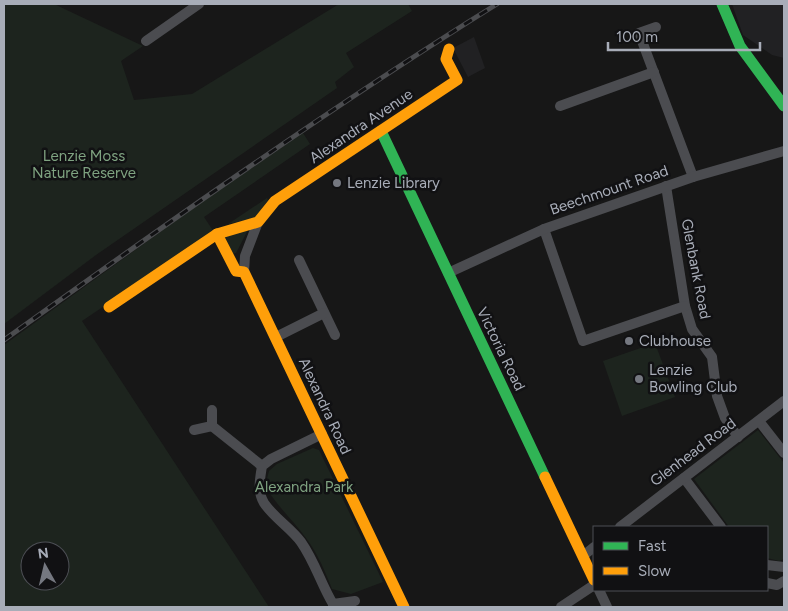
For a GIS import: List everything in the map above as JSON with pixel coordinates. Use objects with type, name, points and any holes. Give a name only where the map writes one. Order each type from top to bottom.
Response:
[{"type":"street","points":[[146,41],[199,4]]},
{"type":"street","points":[[722,4],[729,29],[751,64],[784,106]]},
{"type":"street","points":[[656,27],[639,33],[693,177]]},
{"type":"street","name":"Alexandra Avenue","points":[[244,272],[244,256],[249,242],[258,222],[275,201],[457,80],[446,59],[449,49]]},
{"type":"street","points":[[560,106],[654,72]]},
{"type":"street","name":"Victoria Road","points":[[381,131],[593,578]]},
{"type":"street","name":"Beechmount Road","points":[[448,272],[544,229],[693,177],[784,151]]},
{"type":"street","name":"Glenbank Road","points":[[666,186],[685,306],[692,329],[712,357],[717,396],[725,418],[738,436]]},
{"type":"street","points":[[109,307],[217,234],[258,222]]},
{"type":"street","points":[[544,229],[583,341],[685,306]]},
{"type":"street","name":"Alexandra Road","points":[[217,234],[236,271],[244,272],[404,607]]},
{"type":"street","points":[[299,260],[334,335]]},
{"type":"street","points":[[276,337],[324,313]]},
{"type":"street","name":"Glenhead Road","points":[[621,526],[784,401]]},
{"type":"street","points":[[212,410],[212,426]]},
{"type":"street","points":[[759,421],[784,453]]},
{"type":"street","points":[[212,426],[262,466]]},
{"type":"street","points":[[194,430],[212,426]]},
{"type":"street","points":[[322,434],[271,459],[262,466],[258,485],[264,503],[300,540],[315,563],[333,606],[355,601]]},
{"type":"street","points":[[684,478],[720,526]]},
{"type":"street","points":[[583,556],[593,548]]},
{"type":"street","points":[[768,565],[784,567]]},
{"type":"street","points":[[768,582],[776,585],[784,581]]},
{"type":"street","points":[[561,607],[593,586]]},
{"type":"street","points":[[599,591],[607,607]]},
{"type":"shaded area","points":[[732,4],[784,4],[784,58],[772,55],[743,35]]},
{"type":"shaded area","points":[[474,37],[485,68],[468,77],[453,48]]},
{"type":"green space","name":"Lenzie Moss Nature Reserve","points":[[4,4],[54,4],[143,46],[121,61],[134,100],[192,94],[339,4],[408,4],[412,11],[346,53],[354,67],[335,82],[337,88],[96,255],[4,324]]},
{"type":"green space","points":[[303,133],[310,144],[204,217],[214,232],[82,321],[269,607],[4,607],[4,345],[196,206]]},
{"type":"green space","points":[[267,198],[268,200],[255,218],[228,224]]},
{"type":"green space","points":[[249,228],[236,253],[232,254],[224,234]]},
{"type":"green space","name":"Lenzie Bowling Club","points":[[655,343],[675,397],[622,416],[603,361]]},
{"type":"green space","points":[[758,430],[784,463],[784,559],[779,561],[768,558],[768,526],[728,526],[694,479]]},
{"type":"green space","name":"Alexandra Park","points":[[313,448],[319,450],[383,582],[351,594],[332,589],[321,563],[310,544],[265,486],[269,471],[277,464]]},
{"type":"railway","points":[[4,340],[309,126],[497,4]]},
{"type":"traffic: fast","points":[[722,4],[740,46],[784,106]]},
{"type":"traffic: fast","points":[[381,131],[545,477]]},
{"type":"traffic: slow","points":[[109,307],[217,234],[258,222],[275,201],[457,80],[446,59],[449,49]]},
{"type":"traffic: slow","points":[[217,234],[236,271],[244,272],[404,607]]},
{"type":"traffic: slow","points":[[545,477],[593,578]]},
{"type":"place","name":"Lenzie Library","points":[[337,183]]},
{"type":"place","name":"Clubhouse","points":[[629,341]]},
{"type":"place","name":"Lenzie Bowling Club","points":[[639,379]]}]
